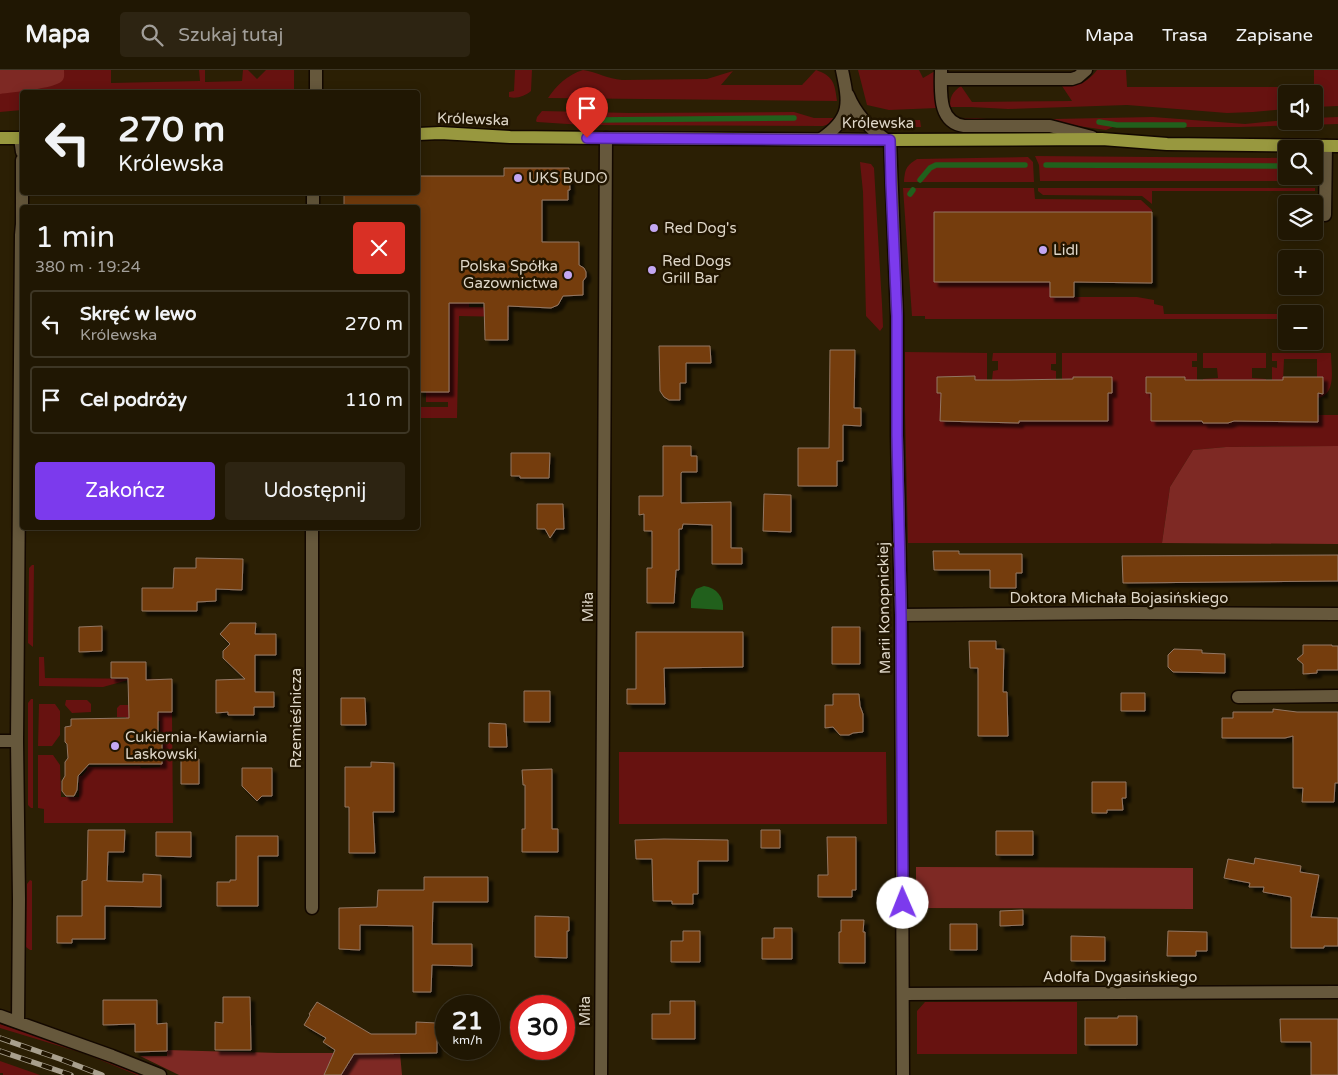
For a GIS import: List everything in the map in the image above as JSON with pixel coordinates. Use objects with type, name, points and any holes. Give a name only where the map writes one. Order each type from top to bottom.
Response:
[{"type":"main road","name":"Królewska","points":[[420,134],[606,138],[1102,140],[1167,144],[1332,146]]},
{"type":"main road","points":[[0,138],[20,138]]},
{"type":"street","points":[[316,70],[316,90]]},
{"type":"street","points":[[842,70],[846,89],[852,104],[861,118],[874,132],[888,140]]},
{"type":"street","points":[[1086,70],[1078,77],[1072,79],[941,75],[941,103],[950,122],[957,125],[1050,126],[1102,140]]},
{"type":"street","points":[[821,139],[838,126],[844,115],[846,89]]},
{"type":"street","name":"Miła","points":[[601,1075],[606,138]]},
{"type":"street","name":"Marii Konopnickiej","points":[[888,140],[897,316],[897,435],[901,615],[903,1075]]},
{"type":"street","points":[[1325,215],[1332,146]]},
{"type":"street","points":[[18,1022],[17,741],[20,244]]},
{"type":"street","name":"Rzemieślnicza","points":[[312,530],[312,908]]},
{"type":"street","name":"Doktora Michała Bojasińskiego","points":[[901,615],[1117,613],[1338,614]]},
{"type":"street","points":[[1238,697],[1338,696]]},
{"type":"street","points":[[0,741],[17,741]]},
{"type":"street","name":"Adolfa Dygasińskiego","points":[[903,994],[1338,992]]},
{"type":"street","points":[[0,1016],[160,1075]]},
{"type":"shaded area","points":[[0,70],[111,70],[111,83],[200,81],[199,70],[205,70],[205,82],[242,81],[243,70],[248,70],[257,79],[266,70],[294,70],[294,90],[20,90],[20,110],[0,112]]},
{"type":"shaded area","points":[[0,70],[64,70],[64,79],[58,84],[0,94]]},
{"type":"shaded area","points":[[515,70],[532,70],[531,91],[521,97],[512,98],[509,97],[509,92],[514,91]]},
{"type":"shaded area","points":[[583,70],[622,80],[707,79],[733,71],[721,85],[802,85],[816,70],[830,78],[835,89],[837,101],[548,98],[563,81]]},
{"type":"shaded area","points":[[858,70],[919,70],[923,78],[935,71],[937,108],[889,110],[867,105]]},
{"type":"shaded area","points":[[1097,70],[1126,70],[1127,87],[1278,87],[1278,110],[1227,113],[1127,105],[1008,109],[950,107],[952,95],[961,86],[972,102],[1072,101],[1062,86],[1082,83]]},
{"type":"shaded area","points":[[1314,70],[1338,70],[1338,106],[1323,107],[1323,85],[1314,85]]},
{"type":"shaded area","points":[[542,111],[630,113],[794,112],[814,118],[834,118],[829,124],[823,126],[583,125],[537,122],[537,117]]},
{"type":"shaded area","points":[[1153,117],[1245,124],[1278,121],[1278,126],[1113,127],[1106,130],[1050,122],[968,122],[956,119]]},
{"type":"shaded area","points":[[1338,117],[1338,124],[1323,124],[1323,118]]},
{"type":"shaded area","points":[[870,118],[889,121],[920,120],[921,127],[889,126]]},
{"type":"shaded area","points":[[1035,156],[1278,158],[1278,181],[1040,181],[1039,165]]},
{"type":"shaded area","points":[[1028,157],[1033,162],[1034,182],[904,182],[907,168],[917,159]]},
{"type":"shaded area","points":[[860,162],[871,164],[874,168],[883,327],[880,331],[866,316],[863,192]]},
{"type":"shaded area","points":[[496,176],[504,176],[510,201],[509,317],[459,316],[457,418],[420,418],[420,407],[448,407],[448,402],[426,402],[426,392],[449,392],[449,303],[469,303],[469,307],[496,307]]},
{"type":"shaded area","points":[[903,188],[1034,188],[1035,199],[1141,200],[1152,212],[934,212],[934,282],[1050,282],[1050,297],[1137,297],[1154,300],[1154,304],[1163,306],[1164,314],[1278,314],[1278,319],[925,319],[925,316],[912,316]]},
{"type":"shaded area","points":[[1038,188],[1315,188],[1315,191],[1152,191],[1152,204],[1142,196],[1043,195],[1038,191]]},
{"type":"shaded area","points":[[905,352],[987,353],[987,381],[975,381],[975,376],[937,377],[937,393],[941,393],[941,421],[1019,423],[1019,421],[1108,421],[1108,393],[1112,393],[1112,377],[1074,377],[1073,381],[1062,381],[1062,353],[1197,353],[1197,361],[1192,361],[1192,367],[1197,367],[1197,381],[1185,381],[1185,377],[1146,377],[1146,393],[1151,393],[1151,421],[1202,421],[1203,423],[1228,423],[1229,421],[1318,422],[1318,415],[1338,415],[1338,446],[1226,447],[1193,450],[1170,487],[1162,543],[908,543]]},
{"type":"shaded area","points":[[993,353],[1056,353],[1056,364],[1051,364],[1051,370],[1056,371],[1056,380],[992,380],[993,371],[998,370],[998,361],[992,361]]},
{"type":"shaded area","points":[[1203,353],[1266,353],[1266,368],[1252,368],[1252,378],[1266,380],[1203,380],[1218,378],[1217,368],[1203,368]]},
{"type":"shaded area","points":[[1272,353],[1331,353],[1332,380],[1328,391],[1324,396],[1318,398],[1318,393],[1322,394],[1323,377],[1317,377],[1317,359],[1284,359],[1283,381],[1272,381],[1272,367],[1277,368],[1277,361],[1272,361]]},
{"type":"shaded area","points":[[1338,446],[1338,544],[1162,543],[1170,487],[1193,450],[1226,447]]},
{"type":"shaded area","points":[[34,565],[33,647],[28,643],[29,568]]},
{"type":"shaded area","points":[[704,586],[713,589],[719,594],[723,610],[691,608],[691,599],[696,589]]},
{"type":"shaded area","points":[[39,657],[44,657],[45,678],[167,679],[128,680],[103,687],[39,686]]},
{"type":"shaded area","points":[[33,699],[33,808],[28,805],[28,703]]},
{"type":"shaded area","points":[[66,700],[87,700],[91,704],[91,712],[72,713],[65,705]]},
{"type":"shaded area","points":[[39,704],[55,704],[60,711],[60,735],[52,746],[38,746]]},
{"type":"shaded area","points":[[120,705],[129,705],[151,713],[172,712],[173,823],[44,823],[44,809],[38,808],[38,755],[53,755],[60,765],[61,797],[79,797],[79,776],[82,776],[87,767],[160,767],[160,752],[163,749],[163,740],[160,736],[160,721],[127,723],[126,717],[117,717],[117,708]]},
{"type":"shaded area","points":[[619,752],[886,752],[887,824],[619,824]]},
{"type":"shaded area","points":[[916,867],[1193,868],[1193,909],[916,908]]},
{"type":"shaded area","points":[[30,880],[32,881],[32,950],[26,947],[27,884]]},
{"type":"shaded area","points":[[925,1002],[1077,1002],[1077,1054],[917,1054],[917,1011]]},
{"type":"shaded area","points":[[0,1024],[87,1052],[143,1075],[137,1075],[86,1054],[0,1028]]},
{"type":"shaded area","points":[[167,1050],[278,1053],[400,1053],[402,1075],[179,1075],[140,1056],[167,1056]]},
{"type":"shaded area","points":[[0,1061],[40,1075],[3,1075],[3,1073],[0,1073]]},
{"type":"building","points":[[504,168],[569,168],[570,190],[568,190],[568,200],[542,200],[542,242],[579,242],[579,265],[586,272],[586,277],[583,281],[583,295],[563,296],[558,305],[551,308],[508,306],[508,340],[485,340],[484,303],[449,303],[449,392],[420,392],[420,205],[344,205],[344,195],[420,195],[420,176],[504,176]]},
{"type":"building","name":"Lidl","points":[[934,212],[1152,212],[1152,283],[1074,282],[1074,297],[1050,297],[1050,282],[934,282]]},
{"type":"building","points":[[659,346],[710,346],[711,363],[686,363],[686,383],[680,383],[680,400],[669,400],[660,391]]},
{"type":"building","points":[[830,350],[855,350],[854,408],[861,408],[861,426],[843,425],[843,461],[837,461],[837,486],[798,486],[798,448],[829,448]]},
{"type":"building","points":[[975,376],[975,380],[1112,377],[1112,393],[1108,393],[1108,421],[1019,421],[1019,423],[940,421],[941,393],[937,393],[937,377]]},
{"type":"building","points":[[1146,377],[1185,377],[1185,380],[1283,380],[1283,377],[1323,377],[1323,394],[1318,393],[1318,422],[1234,421],[1228,423],[1203,423],[1202,421],[1151,421],[1151,393],[1146,393]]},
{"type":"building","points":[[663,446],[691,446],[691,456],[697,456],[697,472],[681,473],[681,503],[731,502],[731,548],[742,548],[742,564],[712,564],[712,525],[683,524],[682,529],[679,529],[679,570],[676,570],[674,603],[647,603],[647,568],[652,568],[652,531],[644,531],[644,514],[639,515],[639,496],[663,496]]},
{"type":"building","points":[[511,453],[550,453],[549,478],[520,478],[520,476],[511,476]]},
{"type":"building","points":[[764,494],[791,495],[791,532],[763,531]]},
{"type":"building","points":[[537,504],[563,504],[564,529],[556,529],[550,538],[545,529],[537,529]]},
{"type":"building","points":[[933,551],[959,551],[959,554],[1022,554],[1022,573],[1016,573],[1016,588],[990,588],[990,570],[934,570]]},
{"type":"building","points":[[1338,555],[1338,581],[1123,583],[1122,556]]},
{"type":"building","points":[[196,558],[243,559],[242,590],[216,589],[216,601],[197,602],[197,611],[142,611],[142,588],[173,588],[174,568],[196,568]]},
{"type":"building","points":[[230,623],[256,623],[255,634],[276,634],[276,655],[255,655],[255,692],[274,692],[274,707],[254,707],[254,715],[228,715],[228,712],[216,713],[216,680],[245,679],[223,658],[223,651],[230,644],[220,634]]},
{"type":"building","points":[[102,626],[102,651],[79,652],[79,627]]},
{"type":"building","points":[[832,627],[860,627],[860,664],[832,664]]},
{"type":"building","points":[[636,632],[743,632],[743,667],[664,668],[665,704],[627,704],[627,689],[636,689]]},
{"type":"building","points":[[969,641],[996,641],[996,649],[1004,649],[1003,692],[1007,692],[1008,736],[978,736],[978,668],[970,668]]},
{"type":"building","points":[[1303,645],[1338,646],[1338,670],[1317,670],[1317,673],[1303,674],[1303,664],[1297,659],[1303,654]]},
{"type":"building","points":[[1174,649],[1202,650],[1202,653],[1225,654],[1225,673],[1173,672],[1168,667],[1168,655]]},
{"type":"building","name":"Cukiernia-Kawiarnia Laskowski","points":[[111,662],[146,662],[146,680],[172,679],[172,712],[158,712],[158,737],[162,740],[162,764],[89,764],[78,776],[77,790],[74,796],[66,796],[62,791],[65,762],[68,758],[65,727],[71,726],[71,719],[129,718],[128,678],[111,678]]},
{"type":"building","points":[[524,691],[550,691],[550,722],[524,722]]},
{"type":"building","points":[[1121,693],[1145,693],[1145,711],[1121,711]]},
{"type":"building","points":[[833,694],[859,694],[863,714],[863,732],[840,735],[833,727],[825,728],[825,705],[833,705]]},
{"type":"building","points":[[341,698],[365,698],[366,725],[341,725]]},
{"type":"building","points":[[1273,709],[1297,712],[1338,712],[1338,783],[1335,783],[1334,802],[1302,802],[1303,788],[1293,788],[1293,736],[1285,738],[1222,738],[1222,718],[1233,718],[1233,712],[1273,712]]},
{"type":"building","points":[[489,723],[506,724],[507,747],[489,747]]},
{"type":"building","points":[[181,759],[199,759],[199,784],[181,784]]},
{"type":"building","points":[[371,762],[394,763],[394,812],[373,812],[375,853],[349,853],[349,807],[345,807],[345,767],[371,767]]},
{"type":"building","points":[[242,768],[272,768],[272,796],[262,796],[257,801],[242,786]]},
{"type":"building","points":[[552,769],[552,829],[558,829],[558,852],[522,852],[522,829],[525,829],[525,785],[523,785],[522,770]]},
{"type":"building","points":[[1092,782],[1126,782],[1126,798],[1122,798],[1123,810],[1107,810],[1107,813],[1092,813]]},
{"type":"building","points":[[88,830],[125,830],[124,852],[108,852],[107,881],[143,882],[143,874],[161,875],[161,907],[105,906],[105,939],[72,939],[72,943],[57,943],[57,916],[82,916],[82,881],[87,880]]},
{"type":"building","points":[[761,830],[780,830],[780,848],[761,848]]},
{"type":"building","points":[[996,831],[1033,831],[1033,855],[996,855]]},
{"type":"building","points":[[156,832],[191,832],[191,857],[156,856]]},
{"type":"building","points":[[236,836],[278,836],[278,856],[258,856],[258,906],[217,906],[217,882],[236,880]]},
{"type":"building","points":[[827,837],[856,837],[856,890],[852,890],[852,897],[818,897],[818,875],[828,875]]},
{"type":"building","points":[[635,840],[728,840],[728,861],[698,861],[698,894],[693,894],[693,904],[672,904],[672,901],[653,901],[652,859],[636,859]]},
{"type":"building","points":[[1255,858],[1301,866],[1300,872],[1319,875],[1311,917],[1338,918],[1338,946],[1291,948],[1291,897],[1263,892],[1264,887],[1249,887],[1250,883],[1224,878],[1228,859],[1254,864]]},
{"type":"building","points":[[424,877],[488,877],[488,902],[433,902],[432,944],[472,944],[472,966],[432,965],[431,992],[413,992],[413,926],[360,925],[360,950],[339,949],[339,908],[377,907],[378,890],[424,890]]},
{"type":"building","points":[[1023,910],[1023,925],[1000,926],[1000,911]]},
{"type":"building","points":[[535,916],[569,917],[567,958],[535,957]]},
{"type":"building","points":[[841,920],[864,920],[865,963],[839,963]]},
{"type":"building","points":[[950,924],[977,924],[977,950],[950,950]]},
{"type":"building","points":[[774,928],[792,928],[792,959],[762,959],[762,938],[774,938]]},
{"type":"building","points":[[683,931],[700,931],[700,962],[671,962],[671,941],[683,941]]},
{"type":"building","points":[[1168,931],[1207,932],[1207,951],[1196,951],[1196,956],[1167,956]]},
{"type":"building","points":[[1071,936],[1105,937],[1105,961],[1071,961]]},
{"type":"building","points":[[223,997],[250,997],[251,1050],[215,1050],[215,1022],[223,1023]]},
{"type":"building","points":[[103,1000],[157,1000],[157,1024],[167,1023],[167,1051],[135,1052],[135,1024],[103,1025]]},
{"type":"building","points":[[670,1001],[695,1001],[695,1039],[652,1039],[652,1014],[670,1014]]},
{"type":"building","points":[[317,1002],[371,1034],[416,1034],[416,1022],[435,1023],[435,1053],[354,1054],[341,1075],[324,1075],[335,1050],[323,1042],[326,1038],[304,1025]]},
{"type":"building","points":[[1118,1016],[1137,1016],[1137,1045],[1085,1045],[1085,1018],[1118,1018]]},
{"type":"building","points":[[1280,1019],[1338,1019],[1338,1075],[1311,1075],[1311,1042],[1281,1042]]},
{"type":"waterway","points":[[598,120],[794,118]]},
{"type":"waterway","points":[[1099,122],[1117,125],[1184,125]]},
{"type":"waterway","points":[[920,180],[930,168],[936,165],[1025,165]]},
{"type":"waterway","points":[[1046,165],[1278,166]]},
{"type":"waterway","points":[[910,194],[913,190]]},
{"type":"railway","points":[[0,1038],[102,1075]]},
{"type":"railway","points":[[0,1051],[71,1075]]},
{"type":"place","name":"UKS BUDO","points":[[518,178]]},
{"type":"place","name":"Red Dog's","points":[[654,228]]},
{"type":"place","name":"Lidl","points":[[1043,250]]},
{"type":"place","name":"Red Dogs Grill Bar","points":[[652,270]]},
{"type":"place","name":"Polska Spółka Gazownictwa","points":[[568,275]]},
{"type":"place","name":"Cukiernia-Kawiarnia Laskowski","points":[[115,746]]},
{"type":"route","points":[[587,138],[890,140],[897,316],[903,903]]}]
